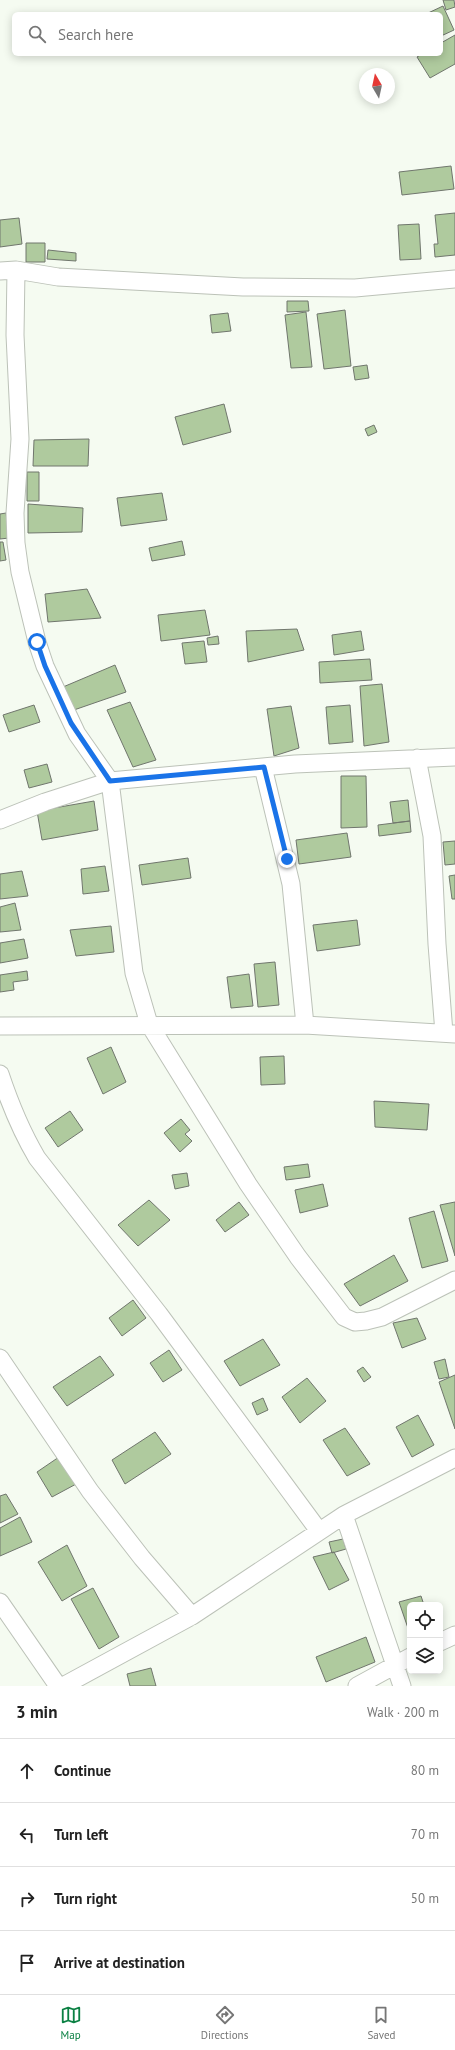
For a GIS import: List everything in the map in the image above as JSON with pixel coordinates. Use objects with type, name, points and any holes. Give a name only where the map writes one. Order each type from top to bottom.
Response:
[{"type":"street","points":[[455,279],[355,288],[243,288],[58,277],[8,270],[15,335],[20,439],[15,513],[16,543],[20,572],[37,642],[45,666],[77,734],[110,781],[135,984],[149,1024],[248,1184],[298,1257],[344,1317],[355,1322],[382,1317],[455,1280]]},
{"type":"street","points":[[0,820],[45,802],[110,781],[264,767],[377,759],[455,757]]},
{"type":"street","points":[[0,1026],[149,1024],[305,1025],[449,1033],[443,1004],[437,944],[432,836],[418,758]]},
{"type":"street","points":[[264,767],[291,884],[305,1025]]},
{"type":"street","points":[[0,1074],[12,1109],[24,1136],[37,1158],[160,1314],[319,1531]]},
{"type":"street","points":[[0,1358],[90,1491],[142,1558],[192,1616]]},
{"type":"street","points":[[63,1686],[192,1616],[319,1531],[344,1516],[455,1458]]},
{"type":"street","points":[[344,1516],[402,1660],[402,1686]]},
{"type":"street","points":[[0,1602],[58,1686]]},
{"type":"street","points":[[443,1641],[455,1635]]},
{"type":"street","points":[[358,1686],[402,1660]]},
{"type":"building","points":[[443,0],[454,0],[455,7],[446,10]]},
{"type":"building","points":[[443,6],[454,30],[443,35],[443,12],[430,12]]},
{"type":"building","points":[[455,35],[455,64],[430,78],[417,57],[443,56],[443,42]]},
{"type":"building","points":[[451,166],[454,189],[402,195],[399,172]]},
{"type":"building","points":[[455,213],[455,255],[435,257],[434,244],[438,244],[435,215]]},
{"type":"building","points":[[19,218],[22,244],[0,247],[0,220]]},
{"type":"building","points":[[419,224],[421,259],[400,260],[398,225]]},
{"type":"building","points":[[26,243],[45,243],[45,262],[26,262]]},
{"type":"building","points":[[48,250],[76,253],[76,261],[47,259]]},
{"type":"building","points":[[287,301],[308,301],[309,311],[287,312]]},
{"type":"building","points":[[345,310],[351,366],[324,369],[317,314]]},
{"type":"building","points":[[306,312],[312,367],[291,368],[285,315]]},
{"type":"building","points":[[228,313],[231,331],[212,333],[210,315]]},
{"type":"building","points":[[367,365],[369,378],[355,380],[353,367]]},
{"type":"building","points":[[224,404],[231,432],[183,445],[175,417]]},
{"type":"building","points":[[374,425],[377,432],[368,436],[365,429]]},
{"type":"building","points":[[89,439],[88,466],[33,466],[34,440]]},
{"type":"building","points":[[27,472],[39,472],[39,501],[27,501]]},
{"type":"building","points":[[162,493],[167,520],[121,526],[117,498]]},
{"type":"building","points":[[28,504],[83,508],[82,532],[28,533]]},
{"type":"building","points":[[6,513],[9,538],[0,539],[0,514]]},
{"type":"building","points":[[182,541],[185,555],[152,561],[149,548]]},
{"type":"building","points":[[0,542],[3,542],[6,560],[0,561]]},
{"type":"building","points":[[87,589],[101,618],[48,622],[45,594]]},
{"type":"building","points":[[205,610],[210,635],[161,641],[158,615]]},
{"type":"building","points":[[297,629],[304,650],[248,662],[246,631]]},
{"type":"building","points":[[361,631],[364,650],[334,655],[332,635]]},
{"type":"building","points":[[218,636],[219,644],[208,645],[207,638]]},
{"type":"building","points":[[204,641],[207,662],[185,664],[182,643]]},
{"type":"building","points":[[370,659],[372,680],[320,683],[319,662]]},
{"type":"building","points":[[115,665],[126,692],[71,711],[63,687]]},
{"type":"building","points":[[382,684],[389,742],[364,746],[360,686]]},
{"type":"building","points":[[130,702],[156,760],[133,767],[107,710]]},
{"type":"building","points":[[34,705],[40,722],[9,732],[3,715]]},
{"type":"building","points":[[350,705],[353,742],[329,744],[326,707]]},
{"type":"building","points":[[291,706],[299,748],[274,756],[267,709]]},
{"type":"building","points":[[47,764],[52,782],[29,788],[24,770]]},
{"type":"building","points":[[341,776],[366,776],[367,827],[341,828]]},
{"type":"building","points":[[408,800],[410,821],[393,823],[390,802]]},
{"type":"building","points":[[94,801],[98,830],[42,840],[37,811]]},
{"type":"building","points":[[410,821],[411,832],[379,836],[378,825]]},
{"type":"building","points":[[347,833],[351,857],[299,864],[296,840]]},
{"type":"building","points":[[455,841],[455,864],[445,865],[443,842]]},
{"type":"building","points":[[188,858],[191,878],[142,885],[139,865]]},
{"type":"building","points":[[105,866],[109,891],[83,894],[81,869]]},
{"type":"building","points":[[22,871],[28,896],[0,899],[0,874]]},
{"type":"building","points":[[455,875],[455,899],[452,899],[449,876]]},
{"type":"building","points":[[15,903],[21,930],[0,932],[0,907]]},
{"type":"building","points":[[357,920],[360,945],[317,951],[313,925]]},
{"type":"building","points":[[111,926],[114,952],[76,956],[70,930]]},
{"type":"building","points":[[24,939],[28,958],[0,963],[0,943]]},
{"type":"building","points":[[275,962],[279,1005],[258,1007],[254,964]]},
{"type":"building","points":[[27,971],[28,980],[13,982],[14,990],[0,992],[0,975]]},
{"type":"building","points":[[249,974],[253,1006],[231,1008],[227,977]]},
{"type":"building","points":[[111,1047],[126,1082],[103,1094],[87,1058]]},
{"type":"building","points":[[284,1056],[285,1084],[261,1085],[260,1057]]},
{"type":"building","points":[[374,1101],[429,1104],[427,1130],[375,1127]]},
{"type":"building","points":[[70,1111],[83,1130],[58,1147],[45,1128]]},
{"type":"building","points":[[181,1119],[190,1130],[185,1134],[192,1141],[180,1152],[164,1133]]},
{"type":"building","points":[[308,1164],[310,1177],[286,1180],[284,1167]]},
{"type":"building","points":[[187,1173],[189,1186],[175,1189],[172,1175]]},
{"type":"building","points":[[323,1184],[328,1206],[300,1213],[295,1190]]},
{"type":"building","points":[[149,1200],[170,1220],[138,1246],[118,1225]]},
{"type":"building","points":[[239,1202],[249,1215],[225,1232],[216,1220]]},
{"type":"building","points":[[455,1202],[455,1256],[440,1205]]},
{"type":"building","points":[[434,1211],[448,1261],[422,1268],[409,1218]]},
{"type":"building","points":[[394,1255],[408,1281],[360,1306],[344,1284]]},
{"type":"building","points":[[133,1300],[146,1318],[122,1336],[109,1318]]},
{"type":"building","points":[[417,1318],[426,1339],[402,1348],[393,1323]]},
{"type":"building","points":[[263,1339],[280,1365],[240,1386],[224,1361]]},
{"type":"building","points":[[169,1350],[182,1370],[163,1382],[150,1363]]},
{"type":"building","points":[[100,1356],[114,1375],[67,1406],[53,1387]]},
{"type":"building","points":[[445,1359],[449,1377],[439,1379],[434,1362]]},
{"type":"building","points":[[363,1367],[371,1377],[364,1382],[357,1371]]},
{"type":"building","points":[[455,1375],[455,1429],[439,1382]]},
{"type":"building","points":[[307,1378],[326,1401],[300,1423],[282,1397]]},
{"type":"building","points":[[263,1398],[268,1410],[257,1415],[252,1403]]},
{"type":"building","points":[[418,1415],[434,1445],[412,1457],[396,1427]]},
{"type":"building","points":[[345,1428],[370,1464],[347,1476],[323,1440]]},
{"type":"building","points":[[155,1432],[171,1454],[125,1484],[112,1460]]},
{"type":"building","points":[[59,1457],[78,1483],[52,1497],[37,1472]]},
{"type":"building","points":[[6,1494],[18,1514],[0,1523],[0,1496]]},
{"type":"building","points":[[20,1517],[32,1542],[0,1556],[0,1528]]},
{"type":"building","points":[[343,1539],[346,1549],[332,1553],[329,1542]]},
{"type":"building","points":[[67,1545],[87,1586],[62,1601],[38,1562]]},
{"type":"building","points":[[334,1552],[349,1580],[329,1590],[313,1557]]},
{"type":"building","points":[[93,1588],[119,1637],[99,1649],[71,1599]]},
{"type":"building","points":[[421,1596],[423,1602],[407,1602],[407,1625],[399,1602]]},
{"type":"building","points":[[366,1637],[375,1662],[326,1682],[316,1657]]},
{"type":"building","points":[[151,1668],[156,1686],[130,1686],[127,1674]]},
{"type":"route","points":[[37,642],[45,666],[71,723],[81,741],[110,781],[167,774],[264,767],[287,859]]}]
